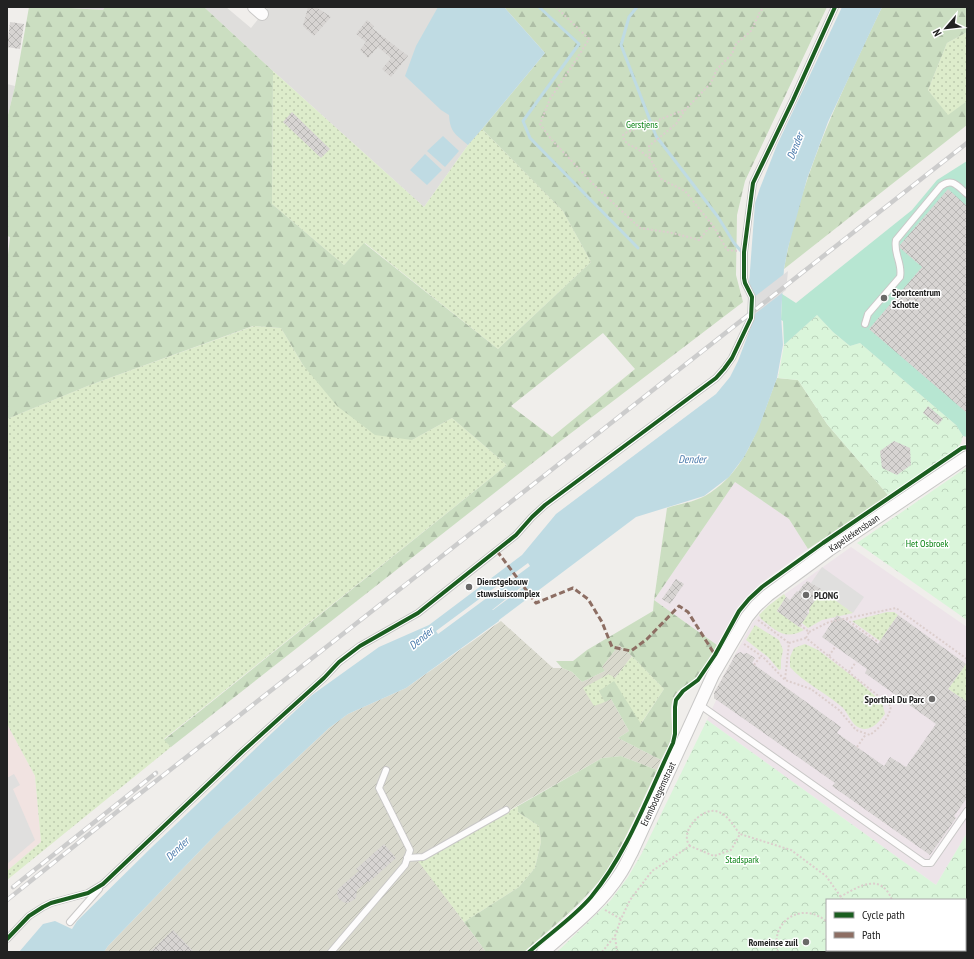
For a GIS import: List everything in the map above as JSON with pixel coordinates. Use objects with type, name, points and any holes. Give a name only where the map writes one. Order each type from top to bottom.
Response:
[{"type":"street","name":"Kapellekensbaan","points":[[749,616],[768,595],[829,550],[967,457]]},
{"type":"street","name":"Erembodegemstraat","points":[[543,952],[608,891],[620,874],[635,845],[713,675],[749,616]]},
{"type":"lane","points":[[70,922],[103,884],[242,752],[324,678],[339,662],[360,646],[418,612],[516,535],[545,505],[716,378],[724,369],[732,358],[751,318],[752,297],[744,278],[744,252],[753,183],[793,100],[835,7]]},
{"type":"lane","points":[[865,324],[868,314],[900,277],[900,264],[894,246],[896,240],[946,182],[953,182],[967,194]]},
{"type":"lane","points":[[700,705],[924,863],[931,863],[967,811]]},
{"type":"lane","points":[[332,952],[405,865],[410,850],[379,788],[386,770]]},
{"type":"lane","points":[[407,858],[423,857],[506,810]]},
{"type":"lane","points":[[7,939],[29,916],[43,907],[51,903],[88,893],[103,884]]},
{"type":"path","points":[[556,7],[589,38],[550,98],[540,124],[551,139],[596,187],[640,228],[673,233],[699,240],[708,229],[714,227]]},
{"type":"path","points":[[744,252],[727,250],[714,227],[685,191],[661,179],[650,158],[649,146],[659,139],[669,128],[676,124],[685,110],[711,84],[717,69],[732,54],[736,44],[750,30],[764,7]]},
{"type":"path","points":[[650,158],[623,140],[625,133],[676,112],[685,110]]},
{"type":"path","points":[[789,644],[806,638],[809,632],[829,622],[896,608],[967,659]]},
{"type":"path","points":[[749,616],[789,644]]},
{"type":"path","points":[[846,619],[878,642]]},
{"type":"path","points":[[800,625],[809,632]]},
{"type":"path","points":[[735,638],[761,656],[785,680],[811,689],[839,710],[856,730],[870,735],[881,726],[890,712],[891,706],[806,638]]},
{"type":"path","points":[[785,680],[789,644]]},
{"type":"path","points":[[829,656],[835,647]]},
{"type":"path","points":[[754,665],[761,656]]},
{"type":"path","points":[[849,672],[856,662]]},
{"type":"path","points":[[858,747],[866,734]]},
{"type":"path","points":[[740,834],[730,850],[714,856],[690,846],[687,839],[689,827],[699,817],[706,812],[713,810],[720,812],[728,818],[740,834],[791,850],[826,876],[842,899]]},
{"type":"path","points":[[602,952],[615,936],[630,900],[652,871],[690,846]]},
{"type":"path","points":[[840,896],[857,887],[871,883],[879,885],[887,890],[892,899]]},
{"type":"path","points":[[778,952],[776,938],[778,930],[789,917],[804,912],[820,916],[826,921]]},
{"type":"path","points":[[615,936],[617,952]]},
{"type":"shaded area","points":[[55,7],[105,7],[103,10]]},
{"type":"shaded area","points":[[204,7],[226,7],[251,28],[268,7],[504,7],[482,129],[468,145],[424,207]]},
{"type":"shaded area","points":[[7,84],[15,86],[7,119]]},
{"type":"shaded area","points":[[735,481],[789,519],[808,549],[760,584],[748,596],[737,610],[717,645],[654,600]]},
{"type":"shaded area","points":[[851,547],[967,627],[967,833],[936,885],[707,720],[717,698],[715,691],[753,622],[768,606]]},
{"type":"shaded area","points":[[822,567],[864,597],[853,613],[811,583]]},
{"type":"shaded area","points":[[501,621],[553,668],[562,668],[572,672],[582,682],[605,671],[601,668],[619,645],[632,656],[615,678],[611,699],[629,731],[618,738],[661,760],[657,770],[621,756],[602,758],[419,861],[486,952],[104,952],[108,946],[223,827],[329,728],[348,714],[406,688]]},
{"type":"shaded area","points":[[7,724],[35,776],[41,842],[7,871]]},
{"type":"shaded area","points":[[14,774],[20,785],[13,789],[35,840],[7,864],[7,778]]},
{"type":"green space","name":"Gerstjens","points":[[29,7],[103,10],[105,7],[204,7],[273,71],[272,204],[344,265],[364,243],[498,349],[591,262],[563,211],[482,129],[545,53],[504,7],[827,7],[745,181],[737,215],[736,275],[743,302],[558,443],[171,747],[164,740],[507,465],[452,418],[412,440],[375,435],[337,406],[303,365],[281,328],[253,326],[90,385],[7,419],[7,264],[10,237],[7,236],[7,119],[15,86]],"holes":[[[603,333],[635,369],[552,437],[511,406]]]},
{"type":"green space","points":[[882,7],[967,7],[967,32],[947,43],[928,90],[948,115],[967,101],[967,125],[784,269],[791,234],[811,167],[852,70]]},
{"type":"green space","points":[[967,32],[967,101],[948,116],[928,90],[947,43]]},
{"type":"green space","points":[[273,71],[424,207],[468,145],[482,129],[563,211],[591,262],[498,349],[365,243],[344,265],[272,204]]},
{"type":"green space","name":"Sportcentrum Schotte","points":[[967,161],[967,437],[963,436],[956,425],[860,343],[850,346],[833,332],[817,315],[784,345],[783,321],[781,320],[782,294],[796,303],[912,210],[937,180]]},
{"type":"green space","points":[[817,315],[833,332],[850,346],[860,343],[956,425],[963,436],[961,443],[956,449],[888,495],[827,424],[798,380],[778,378],[784,345]]},
{"type":"green space","points":[[254,326],[281,328],[303,365],[412,440],[452,418],[507,465],[164,739],[171,747],[7,880],[7,871],[41,842],[35,776],[7,724],[7,419],[90,385]]},
{"type":"green space","points":[[777,378],[798,380],[827,424],[888,495],[808,549],[789,519],[735,482],[654,600],[667,508],[701,498],[720,486],[732,473],[751,444]]},
{"type":"green space","name":"Het Osbroek","points":[[967,467],[967,620],[857,543]]},
{"type":"green space","points":[[821,589],[853,613],[822,620],[808,628],[802,623],[809,613],[809,608],[820,593],[819,592]]},
{"type":"green space","points":[[784,594],[786,597],[777,611],[804,630],[791,634],[781,633],[761,619],[759,615]]},
{"type":"green space","points":[[654,600],[717,645],[695,679],[681,689],[674,697],[671,706],[671,737],[668,747],[661,760],[618,738],[629,731],[611,699],[605,702],[599,691],[614,681],[641,724],[664,689],[632,656],[619,645],[602,667],[605,671],[582,682],[572,672],[562,668],[556,661],[573,661],[587,650],[653,611]]},
{"type":"green space","points":[[887,612],[894,612],[898,615],[880,641],[852,621]]},
{"type":"green space","points":[[755,625],[779,640],[783,650],[781,669],[779,670],[768,657],[746,640]]},
{"type":"green space","points":[[805,644],[818,650],[856,679],[882,702],[885,714],[877,723],[868,729],[860,728],[854,724],[842,707],[802,678],[790,667],[790,657],[794,648]]},
{"type":"green space","points":[[632,656],[664,689],[640,725],[614,682],[599,691],[605,702],[594,706],[583,688],[609,674],[615,678]]},
{"type":"green space","points":[[966,664],[967,665],[967,702],[948,689]]},
{"type":"green space","name":"Stadspark","points":[[707,720],[936,885],[967,833],[967,952],[557,952],[610,901],[628,877],[642,853]]},
{"type":"green space","points":[[621,756],[657,770],[626,836],[605,873],[578,904],[524,952],[486,952],[464,922],[519,887],[535,868],[541,842],[539,826],[518,812],[518,806],[602,758]]},
{"type":"green space","points":[[518,806],[518,812],[539,826],[541,842],[535,868],[519,887],[464,922],[418,861]]},
{"type":"water","points":[[438,7],[504,7],[545,53],[468,145],[452,129],[449,115],[441,110],[405,76],[416,46]]},
{"type":"water","name":"Dender","points":[[842,7],[882,7],[828,122],[807,179],[788,248],[784,269],[781,315],[783,345],[777,378],[758,430],[744,457],[729,477],[704,496],[636,517],[499,621],[406,688],[348,714],[329,728],[223,827],[108,946],[104,952],[19,952],[43,924],[55,921],[72,929],[77,921],[153,846],[312,695],[379,647],[429,625],[522,555],[556,514],[716,394],[730,377],[738,361],[755,316],[755,295],[749,284],[755,203],[777,145]],"holes":[[[528,563],[530,566],[438,634],[436,631]],[[525,584],[525,586],[492,610]]]},
{"type":"water","points":[[443,136],[459,151],[445,167],[427,151]]},
{"type":"water","points":[[425,154],[442,170],[427,185],[410,170]]},
{"type":"pier","points":[[788,271],[786,290],[747,320],[749,301]]},
{"type":"building","points":[[308,7],[316,7],[331,17],[314,36],[303,26]]},
{"type":"building","points":[[367,20],[374,26],[372,28],[408,56],[391,77],[382,69],[391,58],[378,47],[368,58],[360,50],[366,42],[356,34]]},
{"type":"building","points":[[10,22],[24,24],[20,49],[7,47]]},
{"type":"building","points":[[292,112],[330,149],[321,158],[283,122]]},
{"type":"building","points":[[948,189],[967,206],[967,413],[869,329],[922,267],[900,248],[900,245]]},
{"type":"building","points":[[928,406],[943,419],[938,425],[923,413]]},
{"type":"building","points":[[894,441],[910,448],[911,465],[897,475],[882,468],[880,451]]},
{"type":"building","points":[[676,579],[684,584],[670,604],[662,599]]},
{"type":"building","points":[[807,581],[821,589],[818,593],[820,593],[807,612],[809,613],[799,627],[777,611],[786,597],[790,600]]},
{"type":"building","points":[[837,615],[878,644],[898,615],[966,664],[948,689],[967,702],[967,798],[954,816],[956,818],[930,855],[832,786],[835,783],[714,698],[714,693],[736,654],[741,652],[743,654],[747,653],[755,658],[752,663],[841,727],[837,733],[884,766],[890,757],[906,767],[936,724],[865,673],[867,669],[822,637]]},
{"type":"building","points":[[384,844],[396,858],[369,882],[368,881],[357,890],[356,898],[352,901],[347,903],[339,899],[337,894],[338,889],[359,871],[356,869]]},
{"type":"building","points":[[173,930],[194,952],[150,952]]},
{"type":"waterway","points":[[539,7],[579,44],[523,121],[530,138],[638,248]]},
{"type":"waterway","points":[[637,7],[629,17],[621,45],[656,136],[718,217],[734,243],[741,251]]},
{"type":"railway","points":[[7,900],[123,807],[967,143]]},
{"type":"railway","points":[[13,887],[156,773]]},
{"type":"marked path","points":[[497,551],[536,603],[573,588],[588,599],[602,622],[612,647],[631,651],[647,639],[679,606],[688,612],[715,655]]},
{"type":"cycle path","points":[[7,939],[29,916],[43,907],[51,903],[88,893],[103,884],[242,752],[324,678],[339,662],[360,646],[418,613],[516,535],[545,505],[716,378],[724,369],[732,358],[751,318],[752,297],[744,278],[744,252],[753,183],[793,100],[835,7]]},
{"type":"cycle path","points":[[529,952],[584,905],[604,880],[616,861],[627,842],[673,743],[675,734],[676,700],[683,691],[698,680],[715,655],[739,611],[749,599],[762,587],[823,543],[962,448],[967,447]]},
{"type":"place","name":"Sportcentrum Schotte","points":[[884,298]]},
{"type":"place","name":"Dienstgebouw stuwsluiscomplex","points":[[469,587]]},
{"type":"place","name":"PLONG","points":[[806,595]]},
{"type":"place","name":"Sporthal Du Parc","points":[[932,699]]},
{"type":"place","name":"Romeinse zuil","points":[[806,942]]}]
